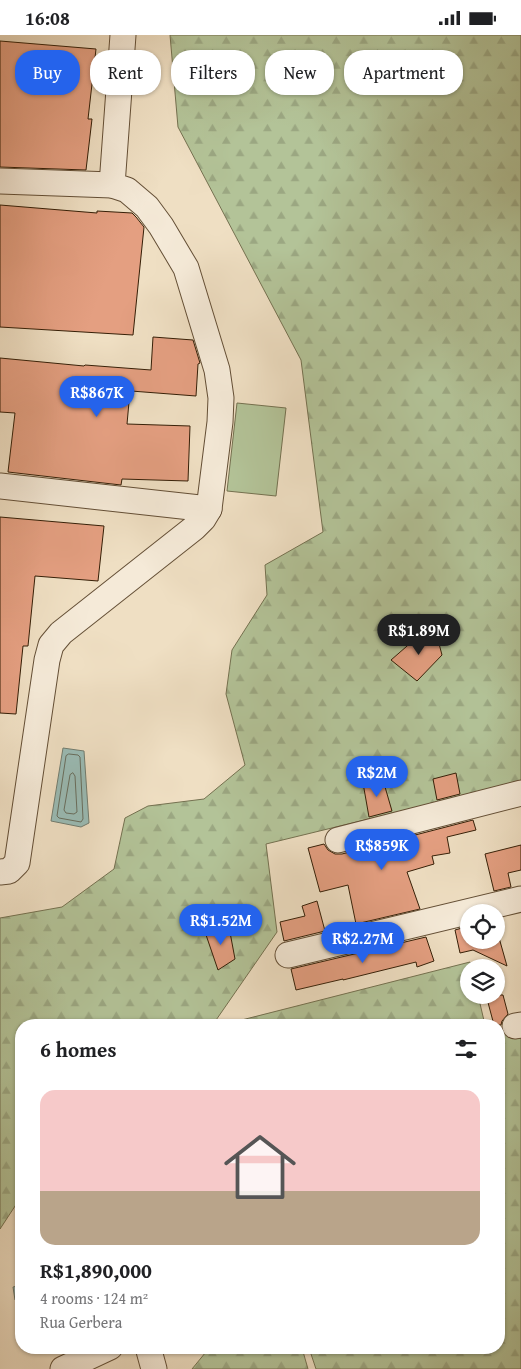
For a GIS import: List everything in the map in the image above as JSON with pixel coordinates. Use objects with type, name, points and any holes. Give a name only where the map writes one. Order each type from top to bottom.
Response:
[{"type":"street","points":[[112,185],[123,35]]},
{"type":"street","points":[[0,181],[112,185],[127,190],[147,207],[161,226],[186,268],[217,370],[221,398],[209,509],[203,519],[61,633],[51,645],[47,660],[17,863],[9,871],[0,872]]},
{"type":"street","points":[[0,486],[209,509]]},
{"type":"street","points":[[338,840],[521,793]]},
{"type":"street","points":[[288,955],[521,899]]},
{"type":"street","points":[[63,1369],[95,1354]]},
{"type":"street","points":[[150,1354],[154,1369]]},
{"type":"green space","points":[[170,35],[521,35],[521,782],[266,844],[277,932],[217,1019],[15,1019],[15,1206],[0,1229],[0,918],[62,907],[114,869],[125,818],[148,806],[204,799],[245,765],[226,694],[232,650],[267,595],[265,565],[323,532],[301,360],[178,127],[175,95],[255,95],[255,50],[171,50]]},
{"type":"green space","points":[[237,403],[286,408],[276,496],[227,491]]},
{"type":"green space","points":[[460,965],[460,1004],[480,1004],[484,1019],[246,1019]]},
{"type":"green space","points":[[521,1026],[521,1369],[316,1369],[311,1354],[505,1354],[505,1031]]},
{"type":"green space","points":[[204,1354],[304,1354],[308,1369],[192,1369]]},
{"type":"water","points":[[63,748],[84,751],[89,823],[81,827],[51,821]]},
{"type":"building","points":[[0,41],[96,49],[90,50],[91,95],[88,119],[92,119],[86,170],[0,167]]},
{"type":"building","points":[[0,205],[97,213],[97,211],[132,213],[144,227],[133,335],[0,327]]},
{"type":"building","points":[[153,337],[193,340],[200,363],[198,364],[196,396],[130,391],[127,424],[190,426],[188,481],[122,479],[121,485],[8,472],[15,413],[0,412],[0,358],[151,370]]},
{"type":"building","points":[[0,517],[104,526],[98,581],[35,576],[28,646],[23,646],[16,714],[0,713]]},
{"type":"building","points":[[422,633],[438,640],[442,655],[417,681],[391,660]]},
{"type":"building","points":[[456,773],[460,794],[437,800],[433,779]]},
{"type":"building","points":[[383,780],[392,811],[369,817],[363,783]]},
{"type":"building","points":[[473,820],[476,830],[447,837],[450,853],[432,856],[434,864],[407,872],[420,909],[356,924],[348,885],[320,892],[308,848],[324,844],[328,850],[335,854],[342,854]]},
{"type":"building","points":[[521,845],[521,870],[508,873],[511,887],[494,891],[485,854]]},
{"type":"building","points":[[317,901],[325,931],[284,941],[280,922],[305,916],[302,906]]},
{"type":"building","points":[[229,927],[235,959],[218,970],[204,929]]},
{"type":"building","points":[[460,929],[460,949],[502,949],[507,966],[505,965],[505,959],[492,959],[473,950],[460,953],[455,930]]},
{"type":"building","points":[[426,937],[434,961],[417,967],[416,962],[296,990],[291,969]]},
{"type":"building","points":[[505,1003],[508,1014],[504,1019],[492,1019],[488,1004]]}]
